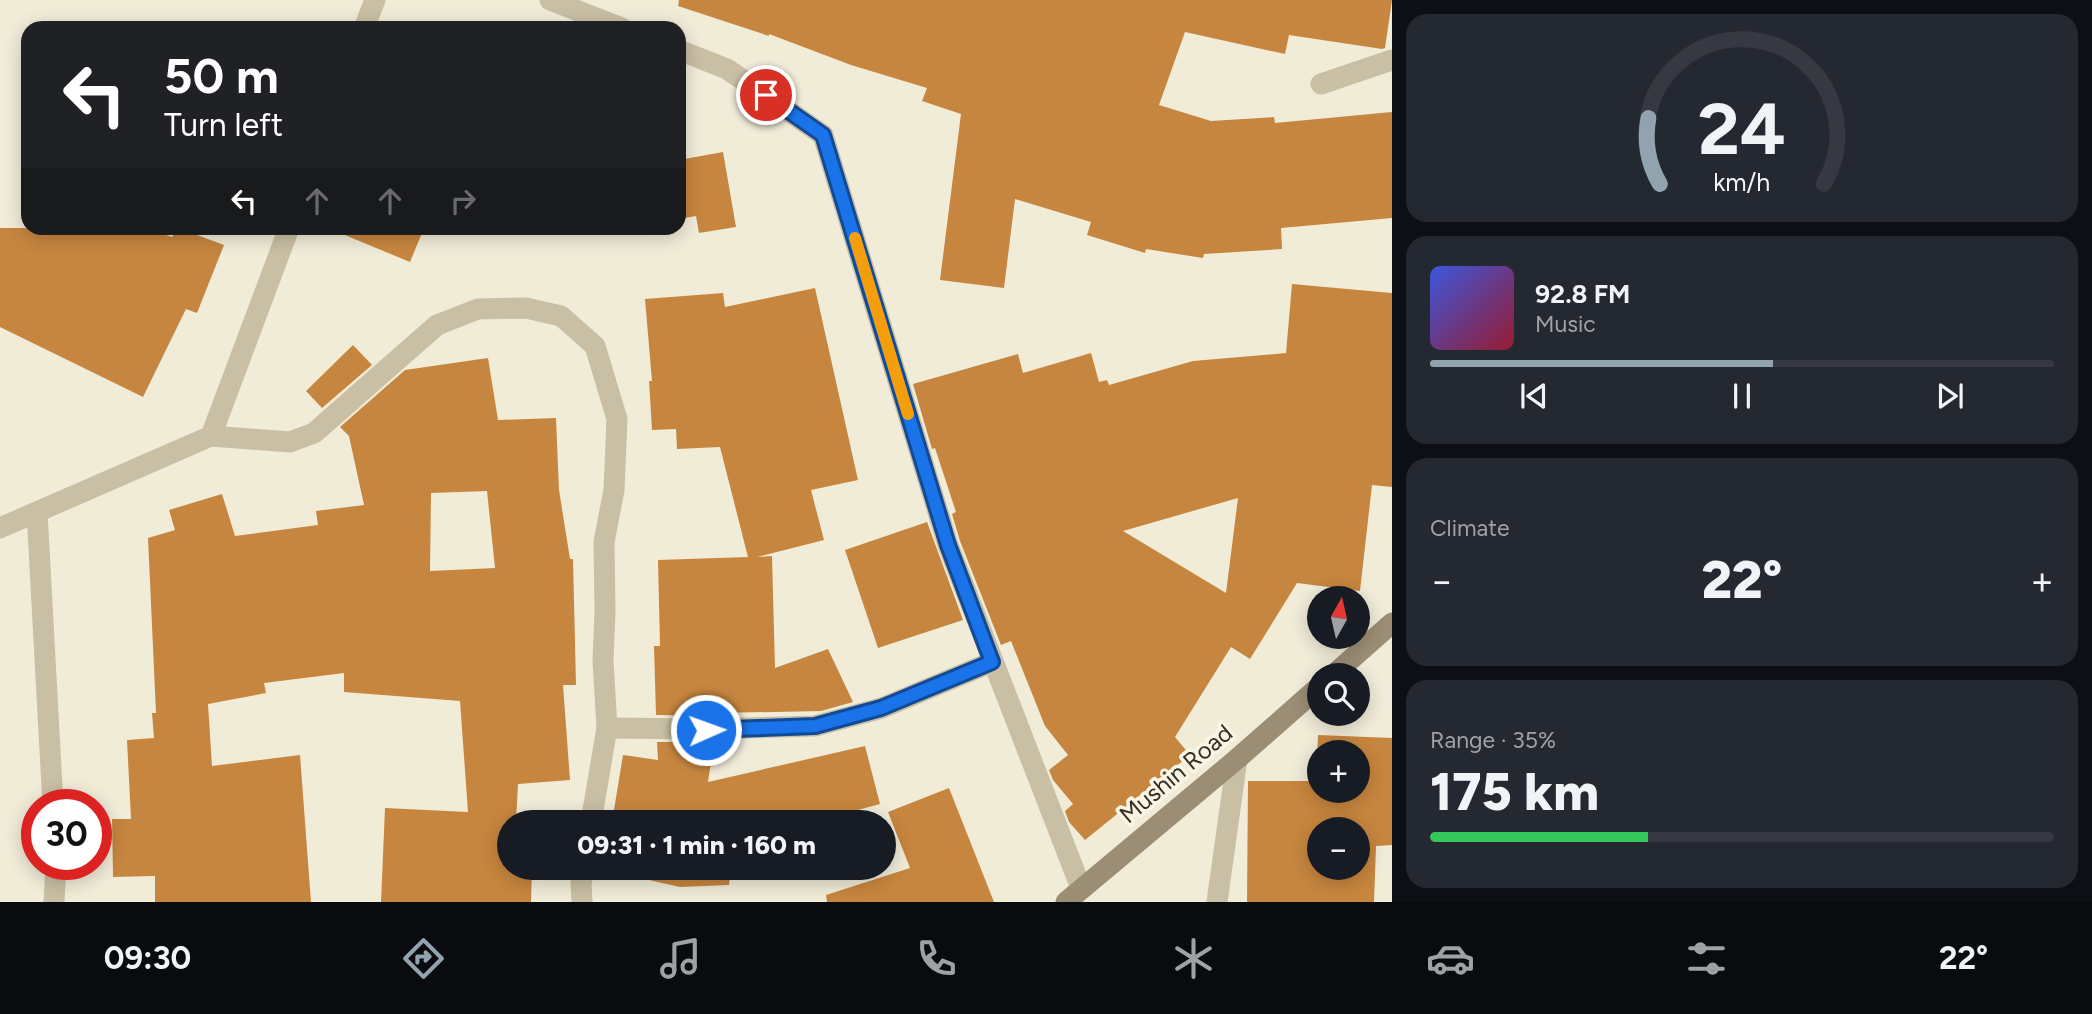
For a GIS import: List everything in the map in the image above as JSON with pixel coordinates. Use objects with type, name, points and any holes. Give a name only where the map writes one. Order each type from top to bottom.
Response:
[{"type":"main road","points":[[1347,663],[1392,623]]},
{"type":"main road","name":"Mushin Road","points":[[1074,895],[1307,697]]},
{"type":"street","points":[[367,21],[375,0]]},
{"type":"street","points":[[550,0],[604,21]]},
{"type":"street","points":[[686,53],[727,69],[823,135],[948,545],[1074,895]]},
{"type":"street","points":[[1321,84],[1392,60]]},
{"type":"street","points":[[211,436],[286,235]]},
{"type":"street","points":[[0,528],[211,436],[290,442],[314,433],[438,325],[478,309],[526,308],[561,316],[595,346],[617,419],[614,490],[604,542],[603,661],[607,728],[593,810]]},
{"type":"street","points":[[37,512],[52,789]]},
{"type":"street","points":[[607,728],[706,730],[815,726],[881,708],[992,662]]},
{"type":"street","points":[[1217,902],[1237,759]]},
{"type":"street","points":[[54,902],[55,880]]},
{"type":"street","points":[[582,880],[582,902]]},
{"type":"building","points":[[679,0],[1392,0],[1385,48],[1382,49],[1289,35],[1285,54],[1185,32],[1159,105],[1211,121],[1274,117],[1275,123],[1392,112],[1392,218],[1281,228],[1282,249],[1204,254],[1203,258],[1146,249],[1145,253],[1087,235],[1091,222],[1015,199],[1004,288],[940,280],[961,114],[922,101],[927,88],[678,6]]},
{"type":"building","points":[[723,152],[736,227],[699,233],[696,216],[686,218],[686,159]]},
{"type":"building","points":[[0,228],[21,228],[21,235],[197,235],[224,245],[197,313],[186,309],[143,397],[0,327]]},
{"type":"building","points":[[345,235],[421,235],[410,262]]},
{"type":"building","points":[[1292,284],[1392,293],[1392,487],[1372,485],[1361,586],[1297,583],[1250,659],[1231,647],[1175,737],[1190,755],[1085,840],[1069,822],[1065,811],[1073,804],[1053,780],[1049,770],[1068,755],[1045,726],[1011,641],[1001,645],[960,541],[952,514],[956,512],[935,448],[932,449],[913,384],[1018,354],[1023,373],[1091,353],[1099,382],[1107,380],[1109,385],[1193,361],[1286,353]],"holes":[[[1238,498],[1226,593],[1123,531]]]},
{"type":"building","points":[[815,288],[858,480],[811,490],[824,540],[757,557],[772,556],[775,668],[828,649],[853,702],[821,711],[718,713],[718,716],[656,715],[654,646],[660,646],[658,560],[748,557],[720,447],[677,449],[676,429],[652,430],[649,381],[652,381],[645,299],[723,293],[725,307]]},
{"type":"building","points":[[353,345],[372,365],[322,408],[306,391]]},
{"type":"building","points":[[488,358],[498,420],[556,418],[559,490],[570,559],[573,559],[576,685],[563,685],[570,780],[518,784],[517,810],[497,810],[497,880],[532,880],[531,902],[381,902],[385,808],[468,812],[460,701],[344,692],[344,673],[264,683],[266,693],[208,704],[212,766],[300,755],[311,902],[155,902],[155,876],[113,877],[112,819],[131,819],[127,740],[154,738],[152,713],[156,713],[148,538],[175,530],[169,510],[222,494],[235,536],[318,525],[316,511],[364,505],[349,436],[340,427],[405,370]],"holes":[[[487,491],[495,568],[430,571],[431,493]]]},
{"type":"building","points":[[927,522],[963,620],[878,648],[845,550]]},
{"type":"building","points":[[1318,735],[1392,738],[1392,845],[1376,846],[1374,902],[1247,902],[1248,781],[1307,781],[1307,803],[1370,803],[1370,740],[1318,740]]},
{"type":"building","points":[[657,742],[714,742],[708,782],[865,746],[880,804],[858,810],[614,810],[623,755],[658,760]]},
{"type":"building","points":[[949,788],[994,902],[827,902],[826,895],[873,880],[896,880],[896,872],[910,868],[896,832],[896,810],[893,810]]},
{"type":"building","points":[[649,880],[730,880],[729,885],[680,887]]},
{"type":"slow traffic","points":[[855,238],[908,414]]},
{"type":"route","points":[[706,730],[815,726],[881,708],[992,662],[948,545],[823,135],[766,95]]}]
